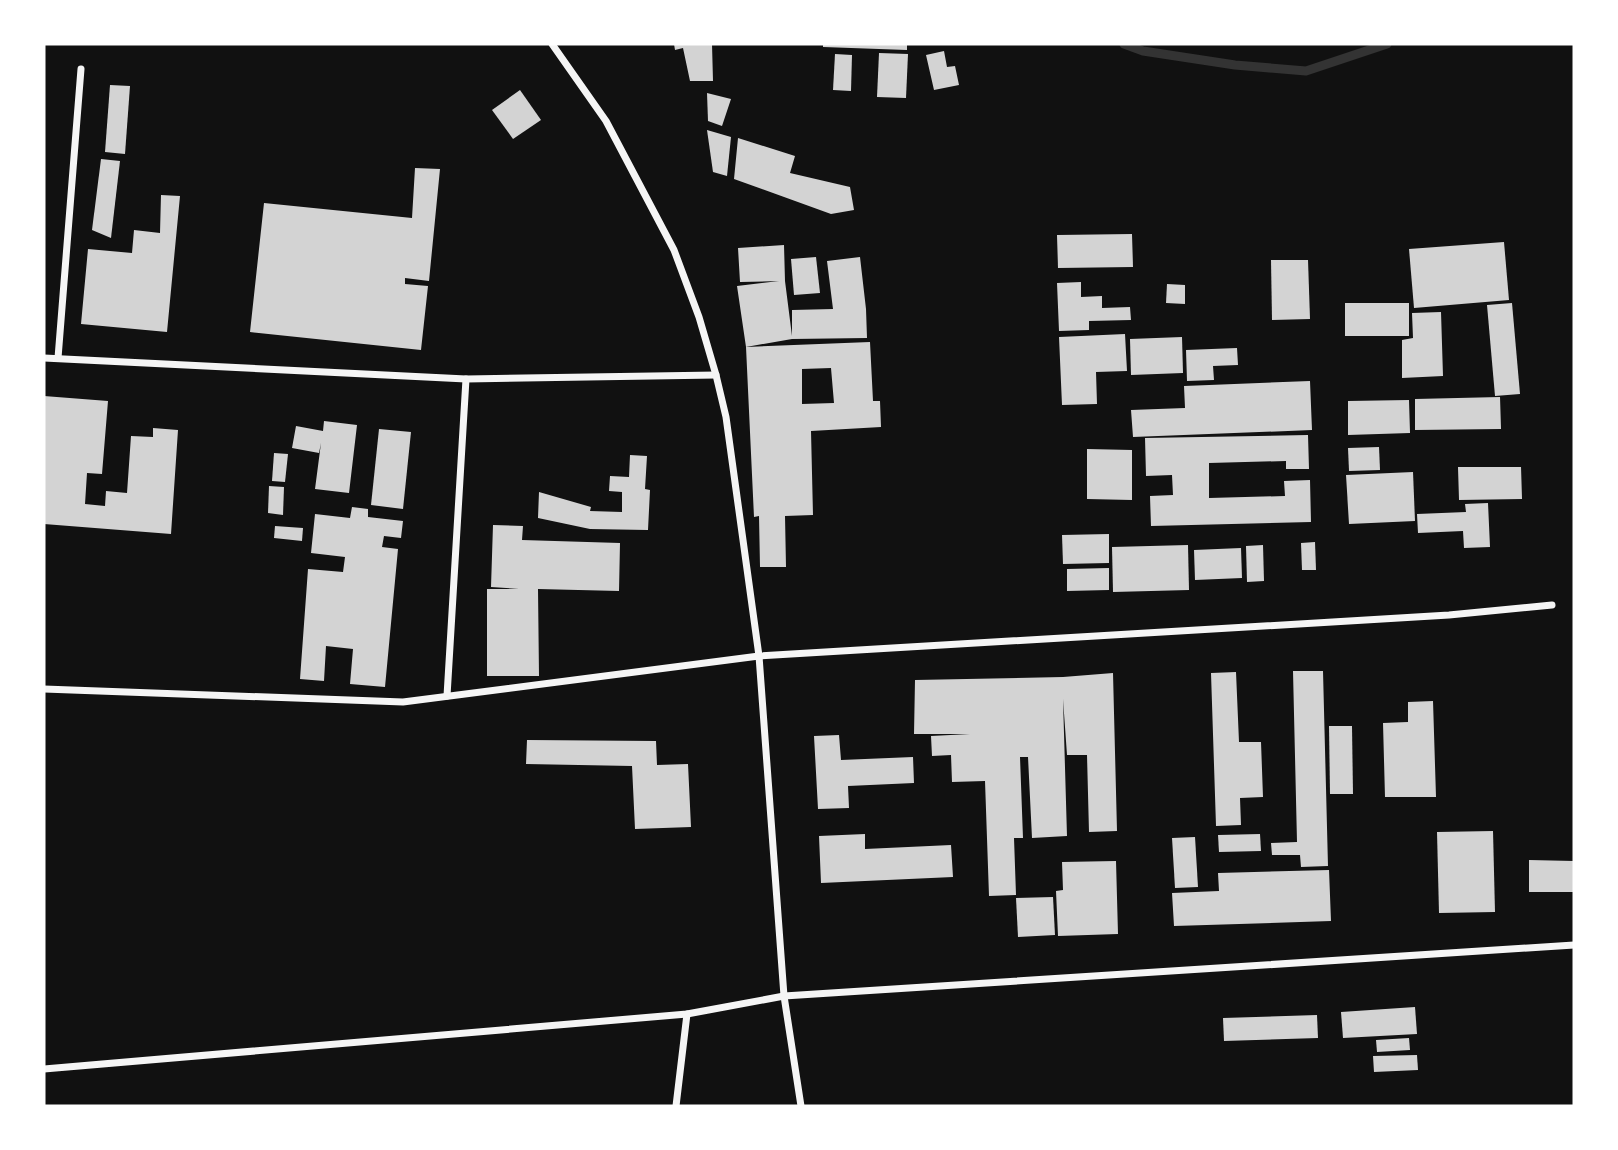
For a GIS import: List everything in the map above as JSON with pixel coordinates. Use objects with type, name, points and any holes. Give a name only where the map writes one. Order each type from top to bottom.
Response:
[{"type":"street","points":[[552,44],[606,121],[674,250],[699,317],[726,417],[759,656],[785,996],[801,1106]]},
{"type":"street","points":[[58,358],[81,69]]},
{"type":"street","points":[[44,358],[466,379],[716,375]]},
{"type":"street","points":[[447,696],[466,379]]},
{"type":"street","points":[[44,689],[403,702],[759,656],[1449,615],[1552,605]]},
{"type":"street","points":[[44,1069],[687,1014],[785,996],[1574,944]]},
{"type":"street","points":[[676,1106],[687,1014]]},
{"type":"building","points":[[674,44],[712,44],[713,81],[690,81],[683,48],[675,50]]},
{"type":"building","points":[[823,44],[907,44],[907,50],[823,47]]},
{"type":"building","points":[[944,51],[947,67],[955,66],[959,85],[934,90],[926,55]]},
{"type":"building","points":[[879,53],[908,54],[906,98],[877,97]]},
{"type":"building","points":[[835,54],[852,55],[851,91],[833,90]]},
{"type":"building","points":[[110,85],[130,86],[125,154],[105,152]]},
{"type":"building","points":[[520,90],[541,120],[513,139],[492,110]]},
{"type":"building","points":[[707,93],[731,99],[722,126],[708,121]]},
{"type":"building","points":[[707,130],[731,137],[727,176],[713,172]]},
{"type":"building","points":[[738,138],[795,156],[790,173],[850,187],[854,210],[831,214],[734,179]]},
{"type":"building","points":[[101,159],[120,161],[111,238],[92,230]]},
{"type":"building","points":[[415,168],[440,169],[429,281],[405,278],[405,284],[428,286],[421,350],[250,332],[264,203],[412,218]]},
{"type":"building","points":[[161,195],[180,196],[167,332],[81,324],[88,249],[132,253],[134,230],[160,233]]},
{"type":"building","points":[[1132,234],[1133,267],[1058,268],[1057,235]]},
{"type":"building","points":[[1504,242],[1509,300],[1414,308],[1409,249]]},
{"type":"building","points":[[784,245],[785,281],[792,336],[792,310],[833,309],[827,261],[860,257],[867,338],[792,339],[746,347],[737,286],[779,281],[740,282],[738,248]]},
{"type":"building","points":[[816,257],[820,293],[794,295],[791,259]]},
{"type":"building","points":[[1271,260],[1308,260],[1310,319],[1272,320]]},
{"type":"building","points":[[1081,282],[1081,297],[1102,296],[1102,308],[1130,307],[1131,320],[1089,321],[1089,330],[1059,331],[1057,283]]},
{"type":"building","points":[[1167,284],[1185,285],[1185,304],[1166,303]]},
{"type":"building","points":[[1345,303],[1409,303],[1409,336],[1345,336]]},
{"type":"building","points":[[1512,303],[1520,394],[1495,396],[1487,305]]},
{"type":"building","points":[[1441,312],[1443,376],[1402,378],[1402,340],[1413,338],[1412,313]]},
{"type":"building","points":[[1125,334],[1127,371],[1096,372],[1097,404],[1062,405],[1059,337]]},
{"type":"building","points":[[1182,337],[1183,373],[1131,375],[1130,339]]},
{"type":"building","points":[[870,342],[873,401],[880,401],[881,427],[811,431],[813,515],[785,516],[786,567],[760,567],[759,516],[754,517],[746,347]],"holes":[[[831,368],[834,403],[802,404],[802,369]]]},
{"type":"building","points":[[1237,348],[1238,365],[1213,366],[1214,380],[1187,381],[1186,350]]},
{"type":"building","points":[[1310,381],[1312,430],[1133,437],[1131,410],[1185,408],[1184,386]]},
{"type":"building","points":[[44,396],[108,401],[102,474],[87,473],[85,504],[105,506],[106,491],[127,493],[131,436],[153,437],[153,428],[178,430],[171,534],[44,524]]},
{"type":"building","points":[[1500,397],[1501,429],[1415,430],[1415,399]]},
{"type":"building","points":[[1409,400],[1410,433],[1348,435],[1348,401]]},
{"type":"building","points":[[324,421],[357,425],[349,493],[315,489],[321,443],[319,453],[292,448],[296,426],[323,431]]},
{"type":"building","points":[[379,429],[411,432],[403,509],[371,505]]},
{"type":"building","points":[[1308,435],[1309,469],[1286,469],[1286,461],[1209,463],[1209,498],[1285,496],[1284,481],[1310,480],[1311,522],[1151,526],[1150,496],[1173,495],[1172,475],[1146,476],[1145,438]]},
{"type":"building","points":[[1379,447],[1380,470],[1349,471],[1348,448]]},
{"type":"building","points":[[1087,449],[1132,450],[1132,500],[1087,499]]},
{"type":"building","points":[[274,453],[288,454],[285,482],[272,481]]},
{"type":"building","points":[[630,455],[647,456],[645,489],[650,490],[648,530],[590,529],[538,518],[539,492],[591,507],[590,511],[622,512],[622,492],[609,491],[610,476],[629,477]]},
{"type":"building","points":[[1458,467],[1521,467],[1522,499],[1459,500]]},
{"type":"building","points":[[1413,472],[1415,521],[1349,524],[1346,475]]},
{"type":"building","points":[[269,486],[284,487],[283,515],[268,513]]},
{"type":"building","points":[[1488,503],[1490,547],[1464,548],[1463,531],[1418,533],[1417,514],[1466,512],[1465,504]]},
{"type":"building","points":[[352,507],[368,509],[368,517],[403,521],[401,538],[384,536],[382,547],[398,549],[385,687],[350,684],[353,649],[326,646],[324,681],[300,679],[308,569],[343,572],[345,557],[311,553],[315,514],[350,518]]},
{"type":"building","points":[[493,525],[523,526],[522,540],[620,543],[619,591],[538,589],[539,676],[487,676],[487,589],[519,589],[491,587]]},
{"type":"building","points":[[275,526],[303,528],[302,541],[274,538]]},
{"type":"building","points":[[1109,534],[1109,563],[1063,564],[1062,535]]},
{"type":"building","points":[[1315,542],[1316,570],[1302,570],[1301,543]]},
{"type":"building","points":[[1188,545],[1189,590],[1113,592],[1112,547]]},
{"type":"building","points":[[1263,545],[1264,581],[1247,582],[1246,546]]},
{"type":"building","points":[[1241,548],[1242,578],[1195,580],[1194,550]]},
{"type":"building","points":[[1109,568],[1109,590],[1067,591],[1067,569]]},
{"type":"building","points":[[1293,671],[1323,671],[1328,866],[1301,867],[1300,855],[1272,855],[1271,843],[1297,842]]},
{"type":"building","points":[[1236,672],[1239,742],[1261,742],[1263,797],[1240,798],[1241,825],[1216,826],[1211,673]]},
{"type":"building","points":[[1113,673],[1117,831],[1089,832],[1087,755],[1067,755],[1063,699],[1067,836],[1032,838],[1028,757],[1020,757],[1023,838],[1014,838],[1016,895],[989,896],[985,781],[952,782],[951,755],[932,756],[931,736],[970,734],[914,734],[915,680],[1063,677]]},
{"type":"building","points":[[1433,701],[1436,797],[1385,797],[1383,723],[1408,722],[1408,702]]},
{"type":"building","points":[[1329,726],[1352,726],[1353,794],[1330,794]]},
{"type":"building","points":[[839,735],[841,760],[913,757],[914,783],[848,786],[849,808],[818,809],[814,736]]},
{"type":"building","points":[[527,740],[656,741],[657,765],[688,764],[691,827],[635,829],[632,766],[526,764]]},
{"type":"building","points":[[1493,831],[1495,912],[1439,913],[1437,832]]},
{"type":"building","points":[[865,834],[865,849],[951,845],[953,877],[821,883],[819,836]]},
{"type":"building","points":[[1260,834],[1261,851],[1219,852],[1218,835]]},
{"type":"building","points":[[1195,837],[1198,887],[1175,888],[1172,838]]},
{"type":"building","points":[[1529,860],[1574,861],[1574,892],[1529,892]]},
{"type":"building","points":[[1116,861],[1118,934],[1058,936],[1056,891],[1063,890],[1062,862]]},
{"type":"building","points":[[1329,870],[1331,921],[1174,926],[1172,893],[1219,891],[1218,873]]},
{"type":"building","points":[[1053,897],[1055,935],[1018,937],[1016,898]]},
{"type":"building","points":[[1415,1007],[1417,1034],[1343,1038],[1341,1012]]},
{"type":"building","points":[[1317,1015],[1318,1038],[1224,1041],[1223,1018]]},
{"type":"building","points":[[1409,1038],[1410,1050],[1377,1052],[1376,1040]]},
{"type":"building","points":[[1417,1055],[1418,1070],[1374,1072],[1373,1056]]},
{"type":"waterway","points":[[1124,44],[1143,51],[1235,65],[1306,71],[1387,44]]}]
